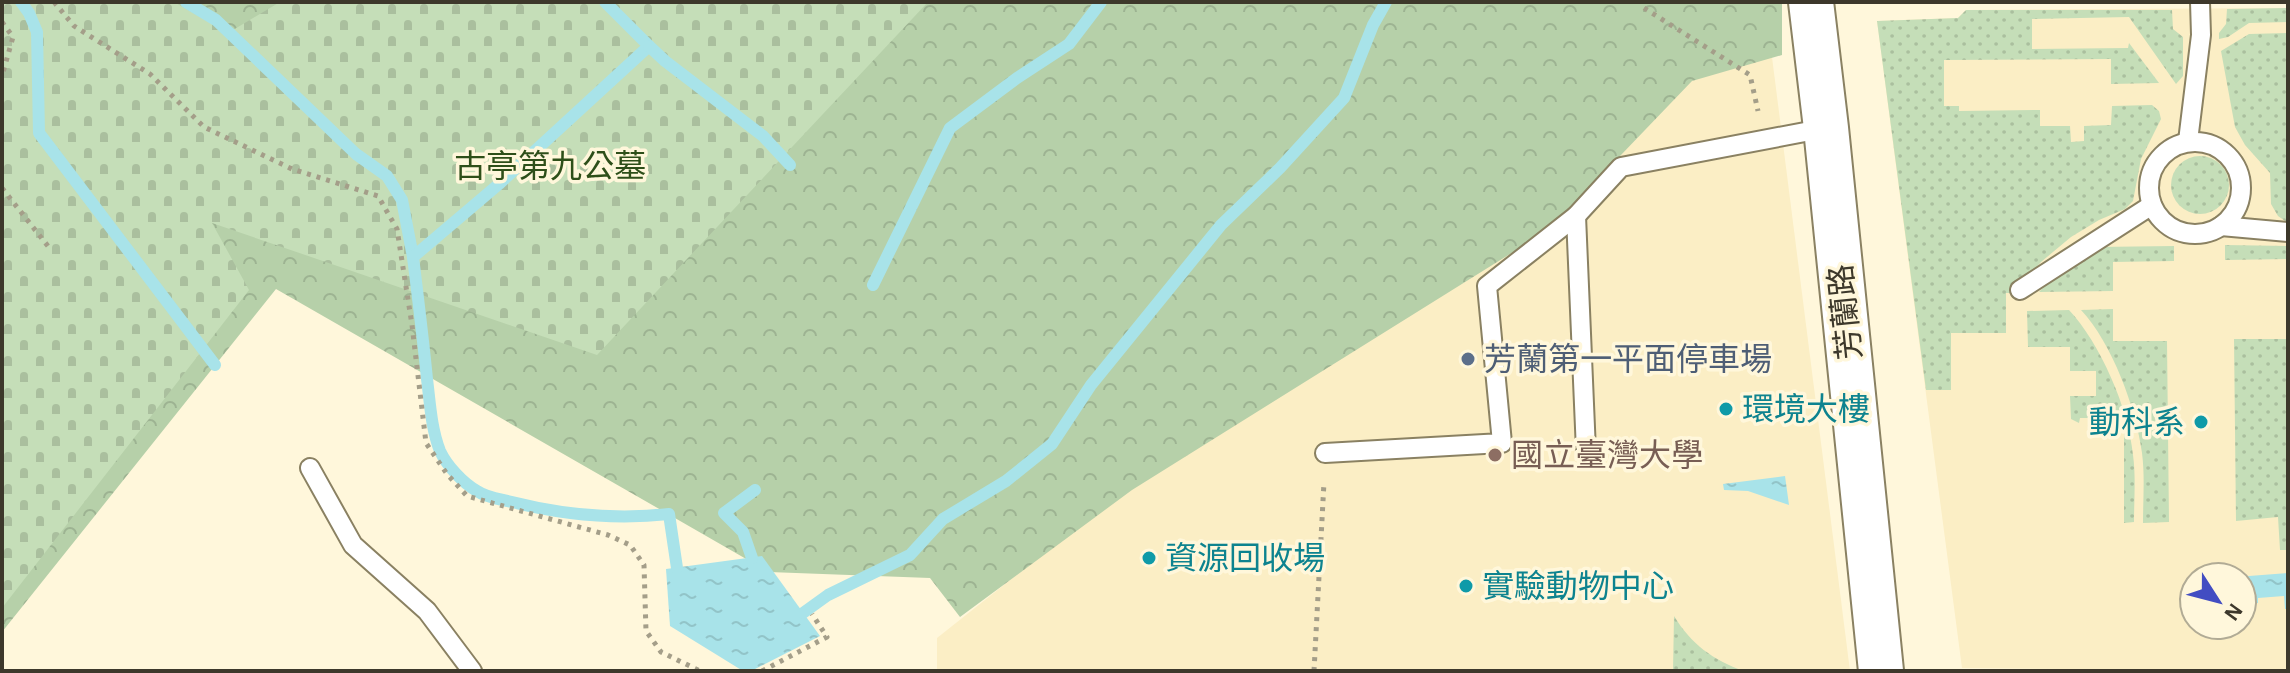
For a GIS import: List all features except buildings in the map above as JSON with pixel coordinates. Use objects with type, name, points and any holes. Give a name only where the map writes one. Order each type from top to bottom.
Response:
[{"type":"street","name":"芳蘭路","points":[[1811,2],[1881,671]]},
{"type":"lane","points":[[2188,141],[2201,35],[2200,2]]},
{"type":"lane","points":[[1325,453],[1502,443],[1487,286],[1576,216],[1621,167],[1826,128]]},
{"type":"lane","points":[[2188,141],[2209,143],[2227,154],[2239,171],[2242,191],[2235,211],[2221,226],[2202,234],[2181,233],[2164,222],[2152,205],[2149,185],[2155,165],[2169,150],[2188,141]]},
{"type":"lane","points":[[2020,290],[2152,205]]},
{"type":"lane","points":[[1576,216],[1586,451]]},
{"type":"lane","points":[[2221,226],[2288,232]]},
{"type":"lane","points":[[310,468],[353,545],[427,611],[472,671]]},
{"type":"path","points":[[54,2],[74,26],[150,74],[204,127],[292,169],[378,196],[397,229],[426,443],[447,474],[467,496],[608,535],[630,545],[644,565],[646,631],[661,652],[700,671]]},
{"type":"path","points":[[1644,8],[1750,75],[1764,140]]},
{"type":"path","points":[[2,22],[13,37],[2,76]]},
{"type":"path","points":[[2,188],[51,250]]},
{"type":"path","points":[[1314,671],[1325,453]]},
{"type":"path","points":[[762,671],[827,637],[812,614]]},
{"type":"shaded area","name":"國立臺灣大學","points":[[1765,2],[1850,671],[937,671],[937,638],[1399,272]]},
{"type":"shaded area","points":[[2288,8],[2288,671],[1962,668],[1877,21],[1958,18],[1966,10]]},
{"type":"green space","points":[[2,2],[1782,2],[1782,55],[1692,81],[1550,229],[1132,490],[960,617],[930,578],[769,572],[276,289],[2,632]]},
{"type":"green space","name":"古亭第九公墓","points":[[2,2],[174,2],[228,33],[280,2],[928,2],[597,355],[212,223],[249,290],[2,608]]},
{"type":"green space","points":[[2288,8],[2288,22],[2249,23],[2228,37],[2219,39],[2219,33],[2226,24],[2227,9]]},
{"type":"green space","points":[[1966,10],[2172,10],[2173,29],[2183,37],[2183,76],[2176,84],[2129,17],[2032,19],[2032,49],[2128,48],[2129,43],[2159,83],[2111,84],[2111,59],[1944,60],[1944,106],[1959,106],[1959,111],[2040,110],[2040,126],[2070,126],[2071,142],[2084,141],[2084,126],[2111,125],[2112,106],[2152,105],[2159,111],[2161,119],[2141,159],[2133,201],[2125,209],[2071,237],[2041,262],[2014,293],[2006,293],[2006,333],[1951,333],[1951,390],[1926,390],[1877,21],[1958,18]]},
{"type":"green space","points":[[2288,33],[2288,223],[2278,216],[2271,204],[2270,173],[2245,145],[2235,127],[2221,51],[2249,34]]},
{"type":"green space","points":[[2200,156],[2220,165],[2229,185],[2220,205],[2200,214],[2180,205],[2171,185],[2180,165]]},
{"type":"green space","points":[[2225,245],[2288,246],[2288,259],[2225,260]]},
{"type":"green space","points":[[2174,246],[2174,261],[2113,262],[2113,291],[2039,292],[2058,272],[2096,247]]},
{"type":"green space","points":[[2113,309],[2113,341],[2167,341],[2169,522],[2143,523],[2143,462],[2134,416],[2121,377],[2103,340],[2081,310]]},
{"type":"green space","points":[[2069,310],[2102,358],[2126,418],[2134,463],[2134,522],[2124,523],[2124,418],[2080,418],[2079,423],[2071,419],[2070,396],[2096,396],[2096,371],[2070,371],[2070,347],[2028,347],[2027,311]]},
{"type":"green space","points":[[2234,339],[2288,339],[2288,550],[2280,550],[2278,517],[2236,521]]},
{"type":"green space","points":[[1674,616],[1704,650],[1744,671],[1673,671]]},
{"type":"water","points":[[1785,476],[1789,505],[1748,491],[1724,490],[1723,484]]},
{"type":"water","points":[[762,556],[820,636],[751,671],[743,671],[670,626],[666,569]]},
{"type":"water","points":[[2288,573],[2288,609],[2285,609],[2284,596],[2258,598],[2258,575]]},
{"type":"waterway","points":[[21,2],[37,32],[39,133],[215,365]]},
{"type":"waterway","points":[[186,2],[216,20],[356,154],[387,176],[402,200],[413,257]]},
{"type":"waterway","points":[[605,2],[649,46],[499,184],[413,257],[430,406],[440,451],[451,468],[472,488],[494,498],[570,513],[609,516],[669,514],[677,568]]},
{"type":"waterway","points":[[873,285],[950,128],[1069,44],[1101,2]]},
{"type":"waterway","points":[[803,613],[828,595],[910,555],[943,519],[1006,481],[1052,444],[1091,385],[1221,225],[1280,168],[1344,98],[1373,25],[1386,2]]},
{"type":"waterway","points":[[649,46],[763,136],[790,165]]},
{"type":"waterway","points":[[752,558],[743,532],[724,513],[755,490]]},
{"type":"place","name":"芳蘭第一平面停車場","points":[[1468,359]]},
{"type":"place","name":"環境大樓","points":[[1726,409]]},
{"type":"place","name":"動科系","points":[[2201,422]]},
{"type":"place","name":"國立臺灣大學","points":[[1495,455]]},
{"type":"place","name":"資源回收場","points":[[1149,558]]},
{"type":"place","name":"實驗動物中心","points":[[1466,586]]}]
